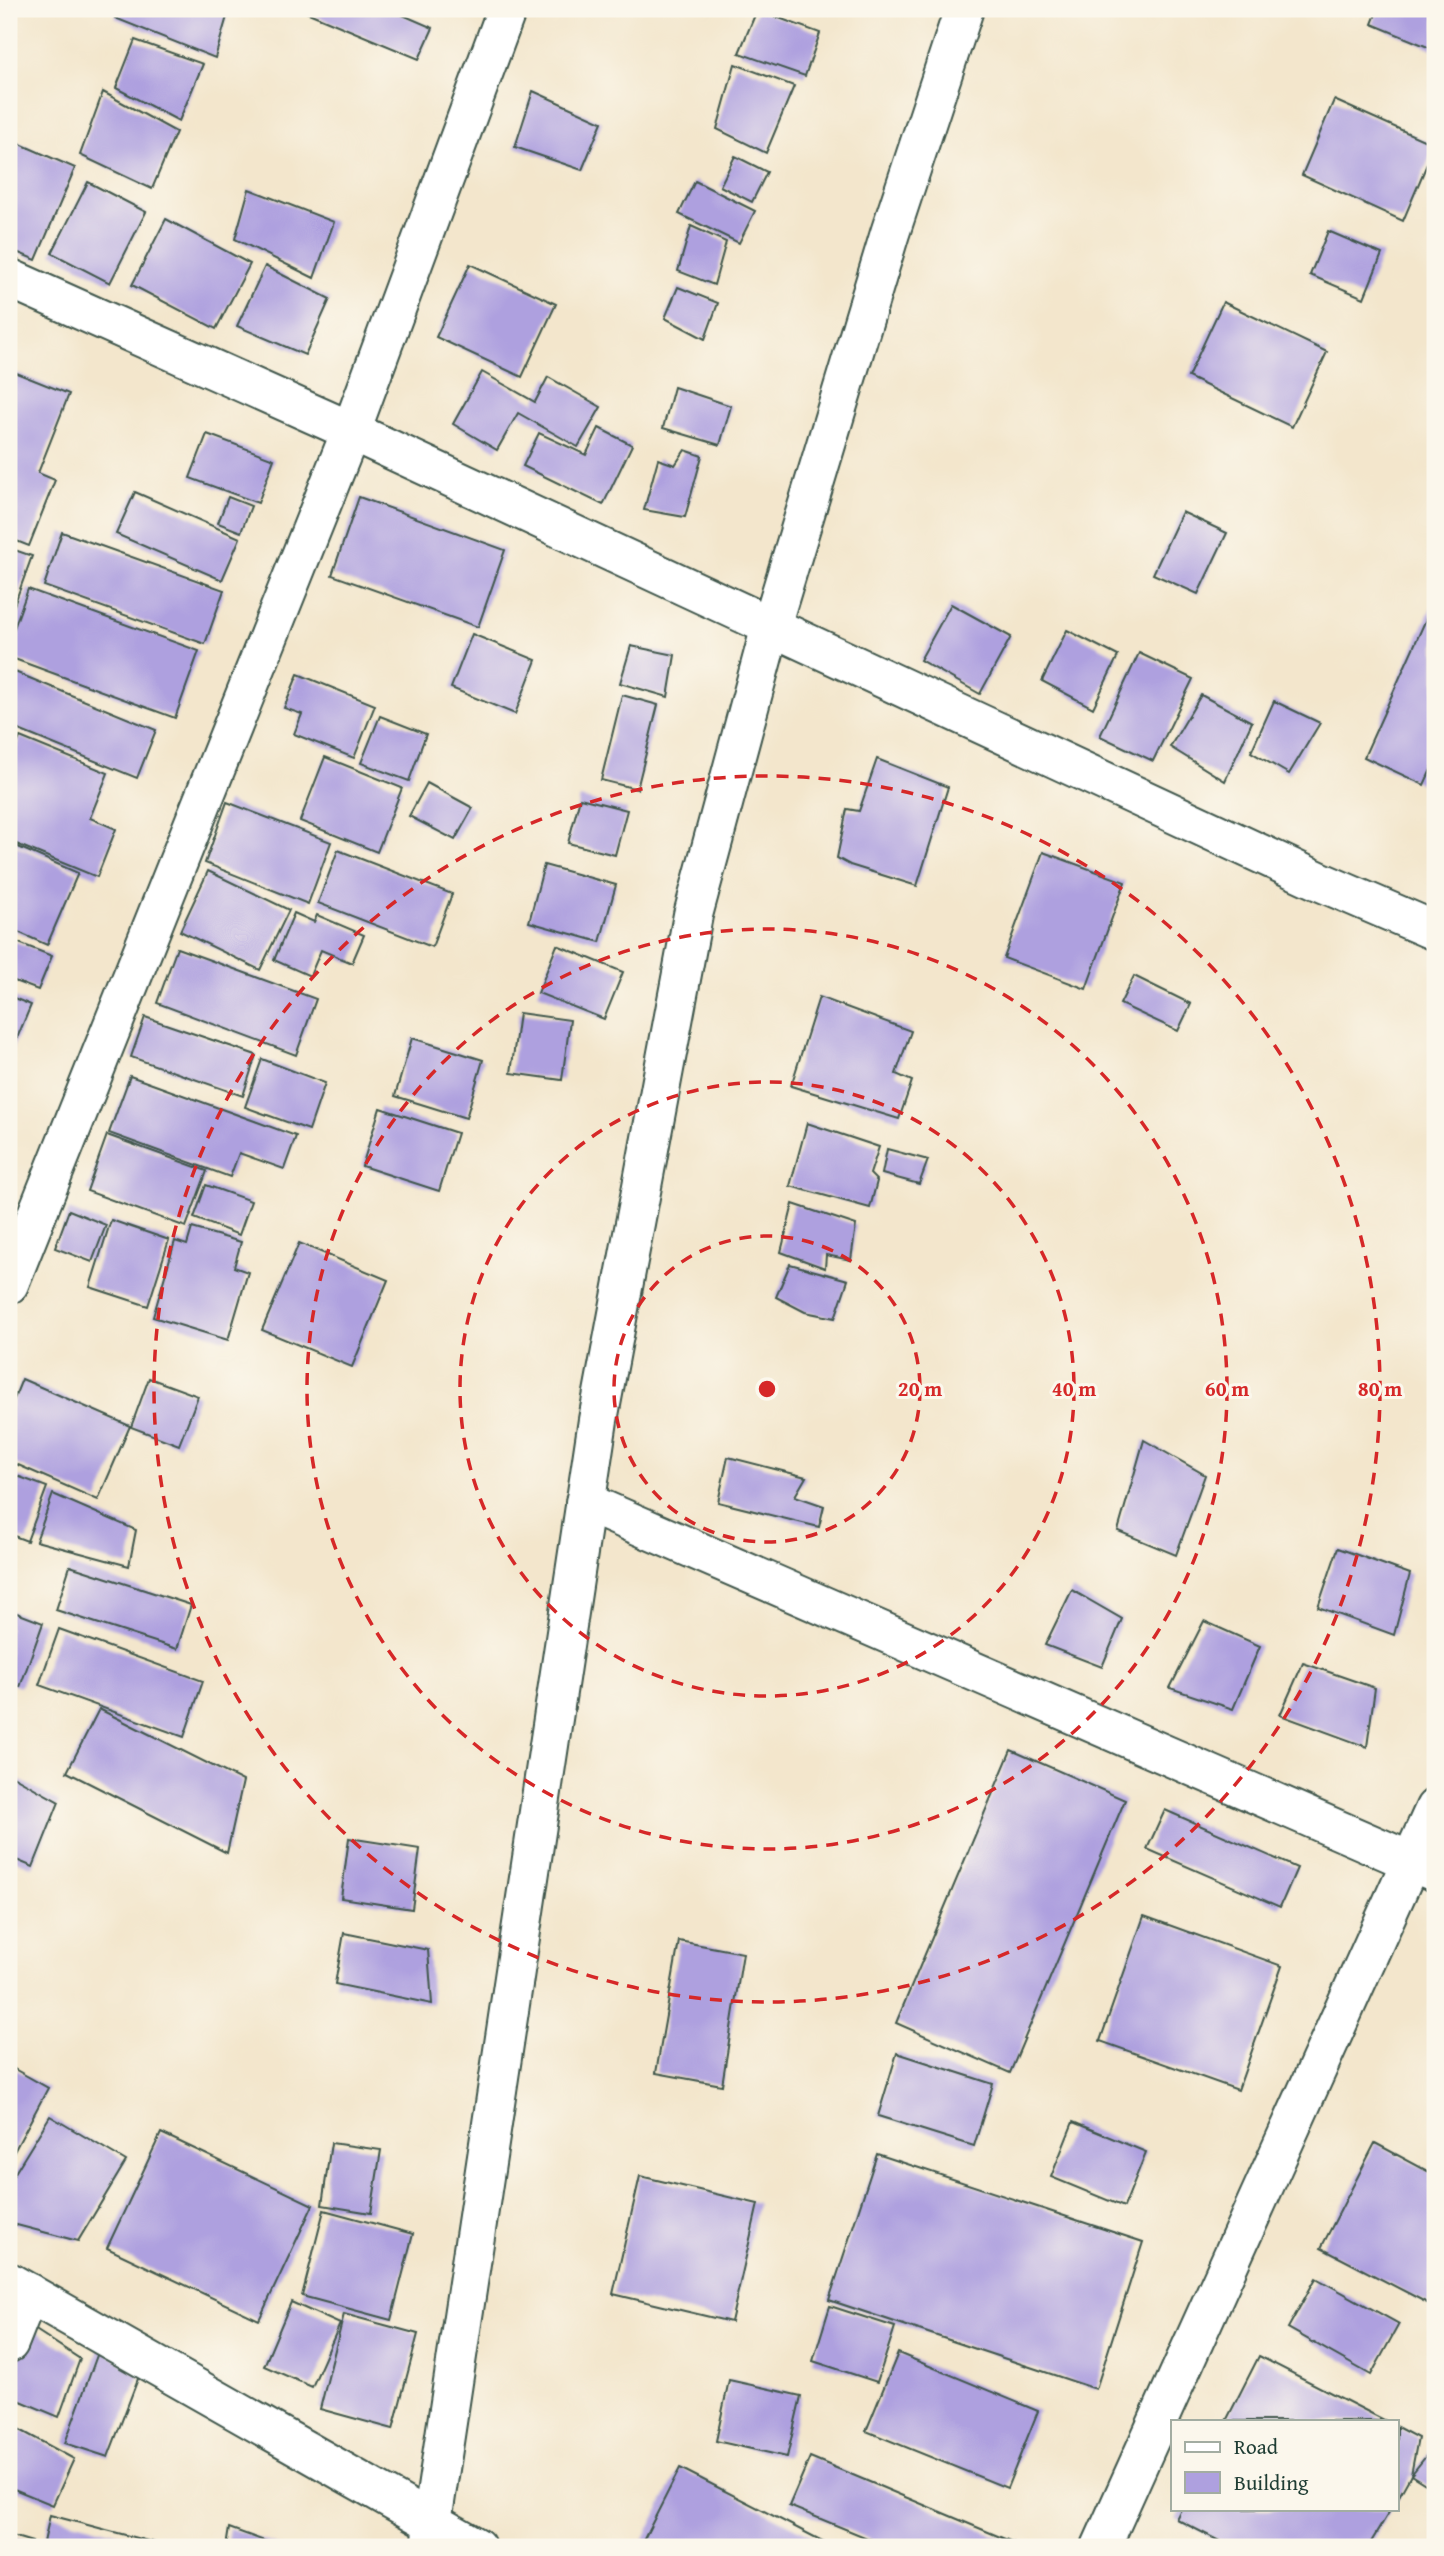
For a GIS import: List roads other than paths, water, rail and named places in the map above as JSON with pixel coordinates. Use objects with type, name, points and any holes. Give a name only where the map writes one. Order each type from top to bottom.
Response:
[{"type":"street","points":[[9,1284],[351,432],[507,9]]},
{"type":"street","points":[[431,2535],[598,1420],[693,915],[771,626],[890,233],[964,9]]},
{"type":"street","points":[[9,278],[351,432],[1307,876],[1435,931]]},
{"type":"street","points":[[585,1502],[1423,1867]]},
{"type":"street","points":[[1101,2547],[1423,1867],[1435,1808]]},
{"type":"street","points":[[9,2343],[19,2288],[431,2535],[476,2547]]}]
